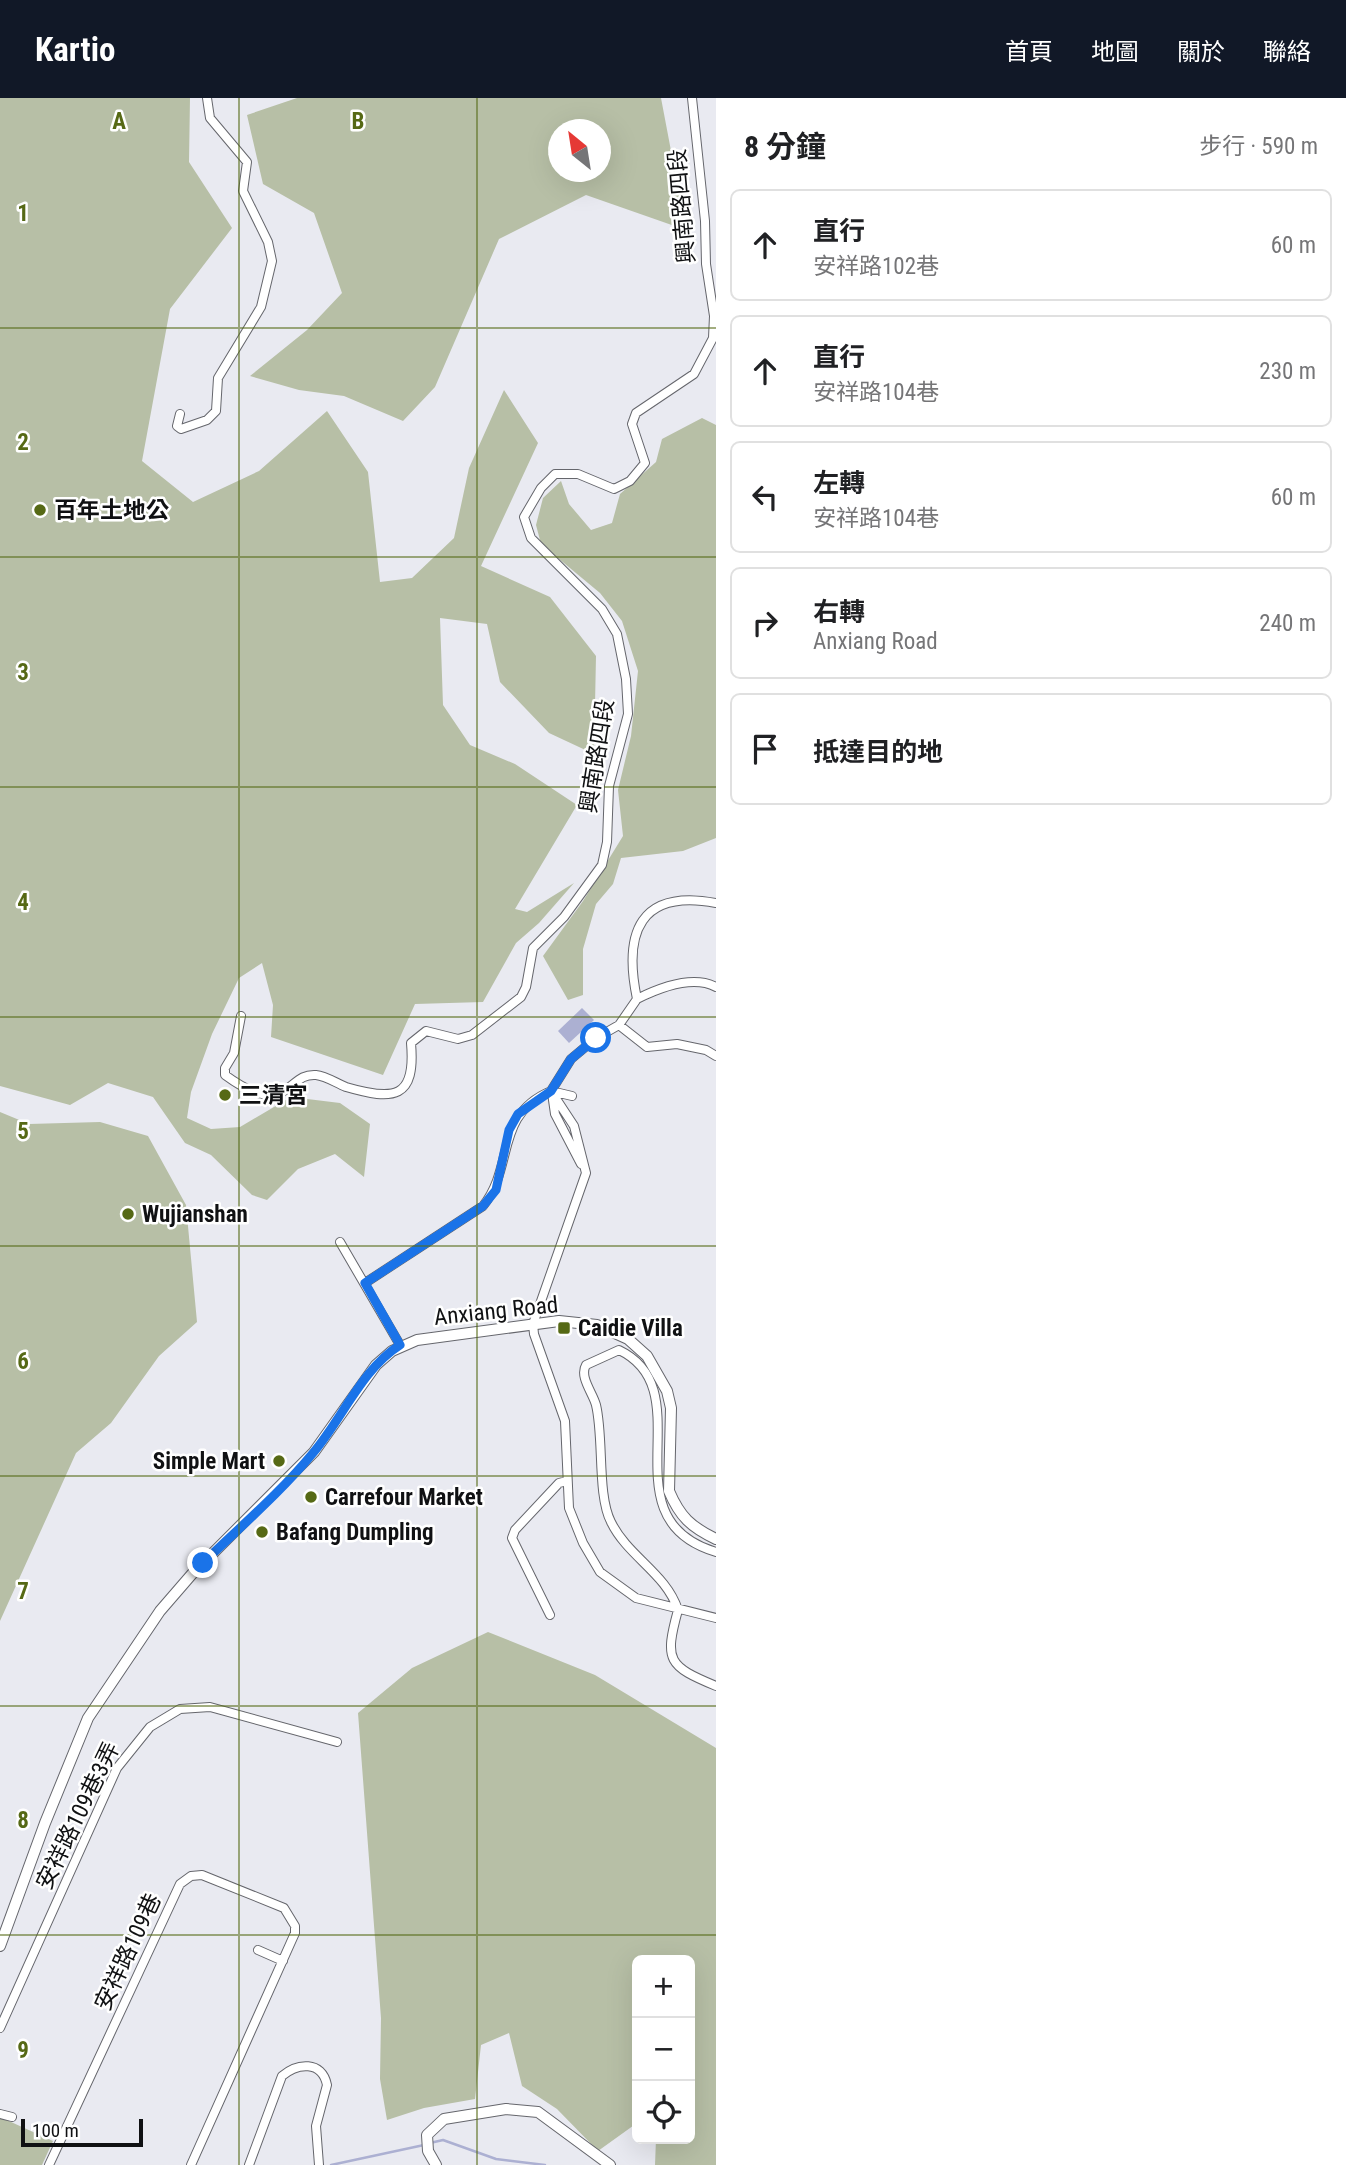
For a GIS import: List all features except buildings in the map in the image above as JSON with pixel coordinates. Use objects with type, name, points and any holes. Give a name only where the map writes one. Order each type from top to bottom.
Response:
[{"type":"street","points":[[180,414],[177,426],[181,429],[207,420],[216,411],[218,378],[261,307],[272,261],[268,242],[243,191],[247,162],[210,118],[207,98]]},
{"type":"street","name":"興南路四段","points":[[241,1016],[234,1053],[225,1068],[225,1075],[232,1080],[268,1096],[283,1093],[303,1075],[319,1075],[376,1094],[391,1095],[401,1091],[414,1069],[411,1043],[426,1031],[458,1039],[472,1035],[521,997],[526,987],[533,948],[564,917],[602,866],[607,842],[610,786],[628,714],[626,679],[617,634],[602,609],[531,538],[524,517],[541,488],[555,474],[578,474],[614,489],[630,481],[645,463],[632,424],[636,413],[694,374],[713,338],[714,316],[706,264],[705,221],[692,98]]},
{"type":"street","points":[[637,999],[631,954],[635,930],[650,911],[686,898],[716,903]]},
{"type":"street","points":[[365,1283],[483,1206],[496,1190],[509,1130],[518,1114],[551,1091],[571,1059],[596,1038],[619,1025],[637,999],[667,987],[708,983],[716,987]]},
{"type":"street","points":[[619,1025],[647,1047],[677,1044],[706,1050],[716,1056]]},
{"type":"street","points":[[551,1091],[572,1096]]},
{"type":"street","points":[[551,1091],[574,1126],[586,1173],[533,1324],[534,1334],[565,1421],[569,1508],[583,1543],[600,1572],[636,1598],[716,1618]]},
{"type":"street","points":[[340,1242],[400,1345]]},
{"type":"street","name":"Anxiang Road","points":[[0,1946],[45,1823],[88,1718],[160,1611],[192,1574],[298,1470],[343,1414],[376,1365],[400,1345],[417,1340],[559,1321],[597,1325],[628,1339],[647,1356],[663,1382],[671,1408],[669,1491],[687,1524],[716,1539]]},
{"type":"street","points":[[716,1552],[687,1537],[660,1502],[656,1482],[660,1413],[643,1371],[632,1358],[619,1350],[586,1366],[583,1373],[596,1403],[610,1521],[625,1546],[667,1586],[678,1610],[668,1644],[673,1659],[684,1672],[716,1686]]},
{"type":"street","points":[[550,1615],[512,1538],[515,1530],[559,1483],[568,1481]]},
{"type":"street","name":"安祥路109巷3弄","points":[[0,2028],[117,1768],[150,1727],[180,1709],[209,1707],[337,1742]]},
{"type":"street","name":"安祥路109巷","points":[[49,2165],[180,1884],[191,1876],[202,1875],[284,1908],[295,1926],[295,1933],[191,2165]]},
{"type":"street","points":[[258,1950],[283,1961]]},
{"type":"street","points":[[248,2165],[282,2076],[294,2066],[309,2065],[316,2068],[327,2085],[316,2126],[319,2165]]},
{"type":"street","points":[[436,2165],[428,2151],[427,2135],[444,2119],[506,2109],[538,2112],[610,2165]]},
{"type":"street","points":[[0,2114],[12,2117]]},
{"type":"green space","points":[[0,98],[190,98],[189,162],[232,228],[170,309],[142,461],[193,502],[259,471],[327,411],[368,472],[380,582],[412,578],[454,538],[469,468],[504,390],[538,443],[481,566],[550,597],[596,656],[594,754],[549,733],[500,682],[487,624],[440,618],[443,705],[470,745],[515,764],[577,805],[515,909],[527,912],[574,883],[539,923],[516,943],[483,1002],[415,1004],[383,1075],[271,1037],[273,1005],[262,963],[239,978],[212,1034],[191,1092],[187,1118],[211,1129],[240,1127],[291,1097],[340,1103],[370,1124],[364,1177],[335,1154],[298,1169],[267,1200],[252,1195],[211,1155],[185,1143],[153,1097],[108,1083],[70,1105],[0,1086]]},
{"type":"green space","points":[[297,98],[661,98],[686,230],[586,195],[499,239],[435,387],[403,421],[344,396],[299,390],[250,376],[307,330],[342,293],[314,213],[263,184],[247,115]]},
{"type":"green space","points":[[702,418],[716,425],[716,838],[683,851],[621,858],[613,884],[596,904],[583,949],[583,995],[568,1000],[543,956],[583,901],[623,836],[618,790],[631,736],[638,671],[622,621],[600,593],[541,544],[536,525],[543,498],[561,481],[569,504],[591,530],[612,523],[620,494],[656,462],[662,439]]},
{"type":"green space","points":[[0,1112],[29,1124],[100,1122],[148,1136],[186,1205],[197,1322],[159,1356],[111,1423],[76,1453],[0,1621]]},
{"type":"green space","points":[[488,1632],[595,1675],[716,1748],[716,2165],[655,2165],[656,2144],[695,2144],[695,1955],[632,1955],[632,2127],[598,2151],[557,2109],[522,2086],[509,2033],[481,2045],[475,2099],[424,2108],[387,2120],[380,2079],[381,2018],[358,1713],[412,1668]]},
{"type":"green space","points":[[0,2117],[53,2141],[42,2165],[0,2165]]},
{"type":"water","points":[[582,1008],[594,1020],[569,1043],[558,1031]]},
{"type":"waterway","points":[[430,2143],[443,2140],[496,2159],[545,2165]]},
{"type":"waterway","points":[[331,2165],[424,2145]]},
{"type":"place","name":"百年土地公","points":[[40,510]]},
{"type":"place","name":"三清宮","points":[[225,1095]]},
{"type":"place","name":"Wujianshan","points":[[128,1214]]},
{"type":"place","name":"Caidie Villa","points":[[564,1328]]},
{"type":"place","name":"Simple Mart","points":[[279,1461]]},
{"type":"place","name":"Carrefour Market","points":[[311,1497]]},
{"type":"place","name":"Bafang Dumpling","points":[[262,1532]]},
{"type":"route","points":[[203,1563],[283,1487],[343,1414],[376,1365],[400,1345],[365,1283],[483,1206],[496,1190],[509,1130],[518,1114],[543,1094],[551,1091],[571,1059],[596,1038]]}]
